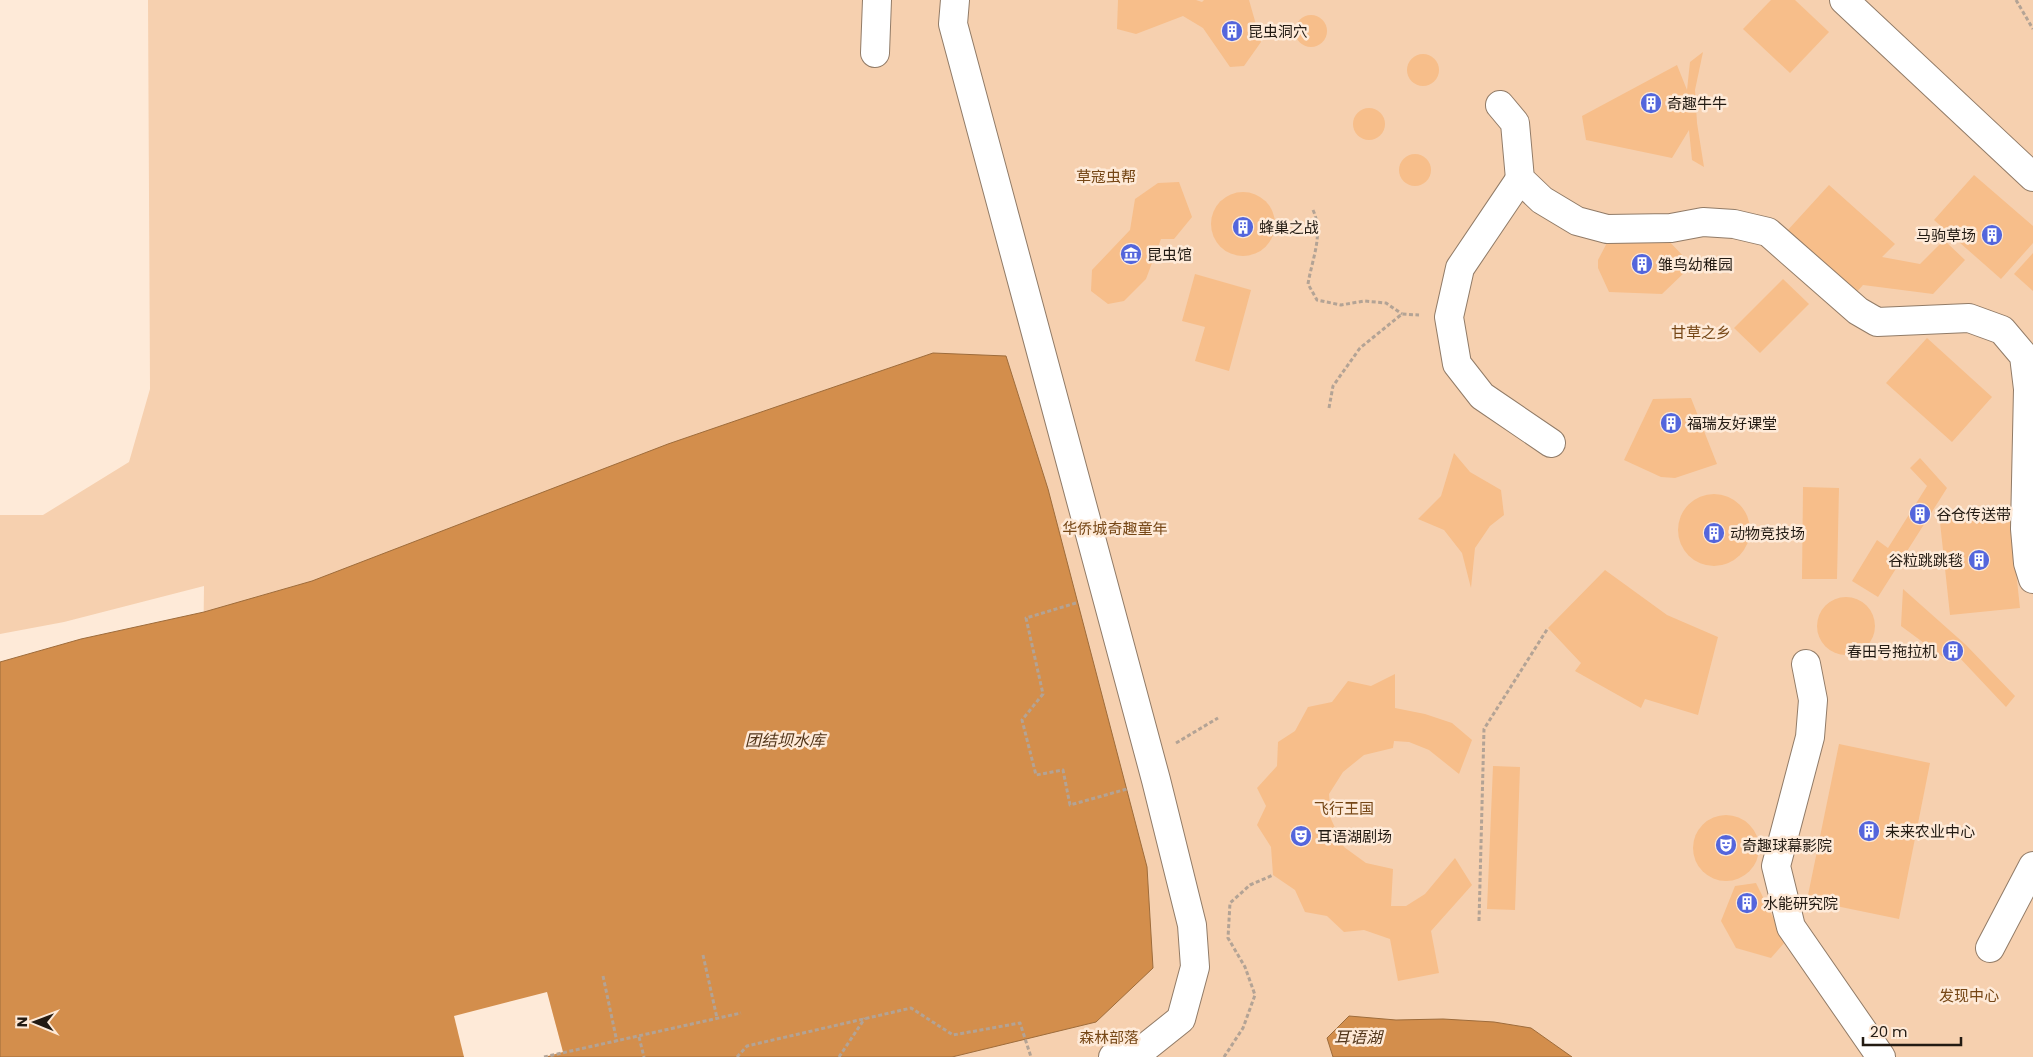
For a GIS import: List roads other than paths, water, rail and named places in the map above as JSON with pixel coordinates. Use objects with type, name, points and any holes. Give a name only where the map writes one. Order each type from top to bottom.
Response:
[{"type":"street","points":[[875,53],[877,0]]},
{"type":"street","points":[[955,0],[953,24],[1153,769],[1192,925],[1195,967],[1181,1019],[1142,1051],[1113,1057]]},
{"type":"street","points":[[1844,0],[2033,177]]},
{"type":"street","points":[[1500,105],[1515,123],[1520,179],[1460,268],[1449,317],[1457,364],[1482,396],[1551,443]]},
{"type":"street","points":[[1520,179],[1542,200],[1577,221],[1607,229],[1671,228],[1703,222],[1734,224],[1768,232],[1858,311],[1877,322],[1969,318],[2002,330],[2024,356],[2028,389],[2025,529],[2028,563],[2033,579]]},
{"type":"street","points":[[1806,664],[1813,700],[1810,737],[1776,866],[1791,927],[1881,1057]]},
{"type":"street","points":[[1990,948],[2033,866]]},
{"type":"water","name":"团结坝水库","points":[[933,353],[1006,356],[1048,489],[1147,867],[1153,968],[1096,1022],[952,1057],[0,1057],[0,662],[81,639],[204,612],[312,581],[668,444]]},
{"type":"water","name":"耳语湖","points":[[1349,1016],[1396,1020],[1443,1019],[1494,1022],[1531,1028],[1572,1057],[1333,1057],[1327,1038]]},
{"type":"place","name":"昆虫洞穴","points":[[1232,31]]},
{"type":"place","name":"奇趣牛牛","points":[[1651,103]]},
{"type":"place","name":"蜂巢之战","points":[[1243,227]]},
{"type":"place","name":"马驹草场","points":[[1992,235]]},
{"type":"place","name":"昆虫馆","points":[[1131,254]]},
{"type":"place","name":"雏鸟幼稚园","points":[[1642,264]]},
{"type":"place","name":"福瑞友好课堂","points":[[1671,423]]},
{"type":"place","name":"谷仓传送带","points":[[1920,514]]},
{"type":"place","name":"动物竞技场","points":[[1714,533]]},
{"type":"place","name":"谷粒跳跳毯","points":[[1979,560]]},
{"type":"place","name":"春田号拖拉机","points":[[1953,651]]},
{"type":"place","name":"未来农业中心","points":[[1869,831]]},
{"type":"place","name":"耳语湖剧场","points":[[1301,836]]},
{"type":"place","name":"奇趣球幕影院","points":[[1726,845]]},
{"type":"place","name":"水能研究院","points":[[1747,903]]},
{"type":"park label","name":"草寇虫帮","points":[[1106,176]]},
{"type":"park label","name":"甘草之乡","points":[[1701,332]]},
{"type":"park label","name":"华侨城奇趣童年","points":[[1115,528]]},
{"type":"park label","name":"飞行王国","points":[[1344,808]]},
{"type":"park label","name":"发现中心","points":[[1969,995]]},
{"type":"park label","name":"森林部落","points":[[1109,1037]]}]
